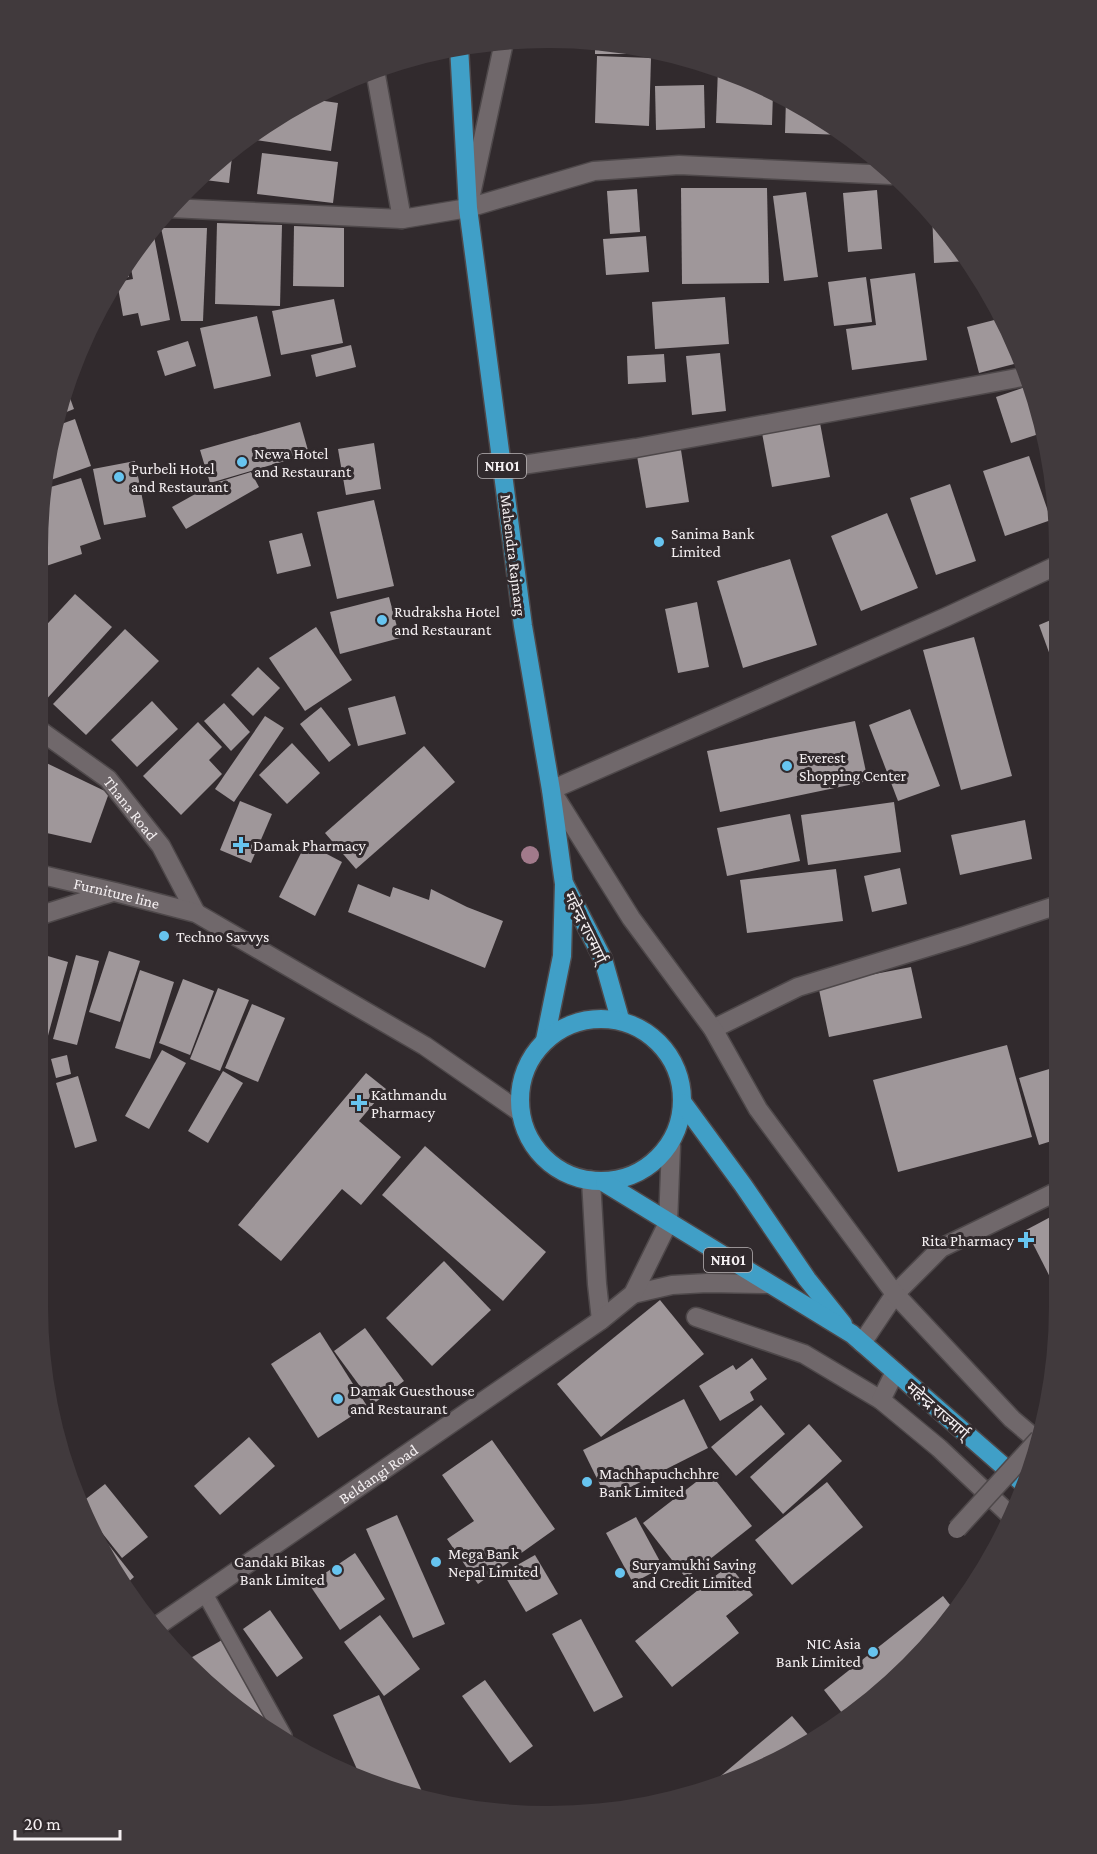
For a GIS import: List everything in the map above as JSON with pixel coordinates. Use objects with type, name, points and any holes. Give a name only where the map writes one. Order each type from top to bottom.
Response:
[{"type":"highway","name":"Mahendra Rajmarg","points":[[460,56],[468,207],[523,626],[551,790],[564,884]]},
{"type":"highway","name":"महेन्द्र राज्मार्ग्","points":[[564,884],[603,959],[620,1019]]},
{"type":"highway","name":"महेन्द्र राज्मार्ग्","points":[[564,884],[562,956],[545,1040],[524,1073],[520,1112],[535,1149],[566,1174],[598,1182],[668,1222],[857,1339],[1018,1479]]},
{"type":"highway","name":"महेन्द्र राज्मार्ग्","points":[[545,1040],[580,1020],[620,1019],[647,1034],[665,1051],[676,1072],[683,1103],[743,1185],[807,1279],[857,1339]]},
{"type":"highway","name":"महेन्द्र राज्मार्ग्","points":[[672,1146],[683,1103]]},
{"type":"highway","points":[[598,1182],[643,1173],[672,1146]]},
{"type":"street","points":[[468,207],[502,50]]},
{"type":"street","points":[[377,79],[402,219]]},
{"type":"street","points":[[181,209],[402,219],[468,207],[594,171],[679,165],[882,175]]},
{"type":"street","points":[[502,468],[636,448],[1018,378]]},
{"type":"street","points":[[1032,1435],[1012,1419],[895,1294],[758,1109],[712,1029],[630,918],[551,790],[946,617],[1049,569]]},
{"type":"street","name":"Thana Road","points":[[48,736],[108,779],[161,846],[196,913]]},
{"type":"street","name":"Furniture line","points":[[48,876],[196,913],[425,1046],[520,1112]]},
{"type":"street","points":[[48,913],[115,892]]},
{"type":"street","points":[[712,1029],[798,987],[1049,908]]},
{"type":"street","points":[[633,1294],[668,1222],[672,1146]]},
{"type":"street","points":[[598,1182],[597,1284],[602,1320]]},
{"type":"street","points":[[857,1339],[895,1294],[941,1248],[1049,1195]]},
{"type":"street","points":[[633,1294],[682,1284],[767,1284]]},
{"type":"street","name":"Beldangi Road","points":[[162,1623],[602,1320],[633,1294]]},
{"type":"street","points":[[696,1317],[804,1354],[881,1400],[939,1448],[1005,1510]]},
{"type":"street","points":[[881,1400],[895,1372]]},
{"type":"street","points":[[957,1529],[1026,1453]]},
{"type":"lane","points":[[205,1594],[279,1728]]},
{"type":"building","points":[[595,50],[625,54],[595,54]]},
{"type":"building","points":[[597,56],[651,59],[649,126],[595,123]]},
{"type":"building","points":[[718,78],[773,101],[772,125],[716,123]]},
{"type":"building","points":[[704,85],[705,128],[656,130],[655,86]]},
{"type":"building","points":[[325,101],[338,103],[331,151],[259,140]]},
{"type":"building","points":[[786,108],[830,135],[785,133]]},
{"type":"building","points":[[262,153],[338,162],[333,203],[257,194]]},
{"type":"building","points":[[232,161],[229,183],[209,181]]},
{"type":"building","points":[[681,188],[767,188],[769,283],[682,284]]},
{"type":"building","points":[[637,189],[640,232],[610,234],[607,191]]},
{"type":"building","points":[[877,190],[882,249],[848,252],[843,193]]},
{"type":"building","points":[[806,192],[818,277],[784,281],[773,196]]},
{"type":"building","points":[[217,223],[282,225],[280,306],[215,304]]},
{"type":"building","points":[[294,226],[344,228],[344,287],[293,286]]},
{"type":"building","points":[[933,227],[959,262],[934,263]]},
{"type":"building","points":[[164,228],[207,228],[203,321],[181,321],[162,231]]},
{"type":"building","points":[[646,236],[649,272],[606,275],[603,239]]},
{"type":"building","points":[[155,239],[170,320],[141,326],[138,313],[123,316],[119,292],[126,280],[133,279],[131,271]]},
{"type":"building","points":[[915,273],[927,360],[852,370],[846,329],[876,325],[870,279]]},
{"type":"building","points":[[866,277],[872,322],[834,326],[828,282]]},
{"type":"building","points":[[725,297],[729,344],[655,349],[652,302]]},
{"type":"building","points":[[334,299],[343,343],[281,355],[272,311]]},
{"type":"building","points":[[257,316],[271,376],[214,389],[200,328]]},
{"type":"building","points":[[993,320],[1014,364],[979,373],[967,327]]},
{"type":"building","points":[[188,341],[196,366],[165,376],[157,351]]},
{"type":"building","points":[[351,345],[356,367],[316,377],[311,355]]},
{"type":"building","points":[[720,353],[726,411],[692,415],[686,356]]},
{"type":"building","points":[[664,354],[666,382],[628,384],[627,356]]},
{"type":"building","points":[[1022,388],[1036,435],[1011,443],[996,397]]},
{"type":"building","points":[[71,401],[74,409],[67,412]]},
{"type":"building","points":[[75,419],[91,466],[53,479],[58,451],[64,423]]},
{"type":"building","points":[[300,422],[309,454],[210,483],[200,450]]},
{"type":"building","points":[[820,423],[830,477],[772,487],[762,433]]},
{"type":"building","points":[[374,443],[381,489],[346,495],[338,449]]},
{"type":"building","points":[[681,450],[689,502],[646,508],[637,456]]},
{"type":"building","points":[[1029,456],[1047,510],[1048,521],[1005,536],[983,471]]},
{"type":"building","points":[[135,461],[146,517],[104,525],[93,469]]},
{"type":"building","points":[[251,472],[259,487],[186,529],[172,507],[215,483]]},
{"type":"building","points":[[81,478],[101,539],[80,546],[82,554],[48,565],[49,516],[52,487]]},
{"type":"building","points":[[950,484],[976,561],[936,575],[910,498]]},
{"type":"building","points":[[374,500],[394,586],[337,599],[317,512]]},
{"type":"building","points":[[887,513],[918,588],[861,611],[831,536]]},
{"type":"building","points":[[302,533],[311,566],[277,574],[269,541]]},
{"type":"building","points":[[790,559],[817,645],[743,668],[717,581]]},
{"type":"building","points":[[75,594],[112,627],[48,697],[48,623]]},
{"type":"building","points":[[389,597],[400,638],[340,654],[330,612]]},
{"type":"building","points":[[697,602],[709,667],[678,673],[665,609]]},
{"type":"building","points":[[1049,621],[1049,652],[1039,625]]},
{"type":"building","points":[[316,627],[352,680],[305,711],[269,658]]},
{"type":"building","points":[[125,629],[159,661],[86,735],[53,704]]},
{"type":"building","points":[[974,637],[1012,776],[961,790],[923,650]]},
{"type":"building","points":[[258,667],[280,688],[253,716],[231,695]]},
{"type":"building","points":[[395,696],[406,734],[358,746],[348,708]]},
{"type":"building","points":[[152,701],[178,729],[137,767],[111,740]]},
{"type":"building","points":[[224,703],[250,732],[231,751],[204,721]]},
{"type":"building","points":[[321,707],[351,745],[329,762],[300,724]]},
{"type":"building","points":[[910,709],[940,786],[898,801],[869,725]]},
{"type":"building","points":[[265,716],[284,728],[234,802],[215,789]]},
{"type":"building","name":"Everest Shopping Center","points":[[855,721],[868,781],[720,812],[707,751]]},
{"type":"building","points":[[198,722],[222,747],[209,760],[222,774],[181,815],[143,776]]},
{"type":"building","points":[[292,743],[320,773],[287,804],[259,775]]},
{"type":"building","points":[[424,746],[455,782],[356,869],[325,833]]},
{"type":"building","points":[[48,764],[109,793],[91,843],[48,833]]},
{"type":"building","points":[[240,801],[272,814],[251,863],[220,850]]},
{"type":"building","points":[[894,802],[901,852],[808,865],[801,815]]},
{"type":"building","points":[[790,814],[800,861],[727,876],[717,828]]},
{"type":"building","points":[[1025,820],[1032,859],[960,875],[951,835]]},
{"type":"building","points":[[306,843],[342,862],[315,916],[279,897]]},
{"type":"building","points":[[900,868],[907,904],[872,912],[864,876]]},
{"type":"building","points":[[836,869],[843,921],[747,933],[740,880]]},
{"type":"building","points":[[358,884],[390,897],[393,887],[429,900],[431,889],[467,907],[503,921],[485,968],[348,912]]},
{"type":"building","points":[[109,951],[140,961],[120,1022],[89,1012]]},
{"type":"building","points":[[76,955],[99,961],[77,1045],[53,1039]]},
{"type":"building","points":[[48,956],[68,962],[48,1036]]},
{"type":"building","points":[[911,967],[922,1018],[829,1037],[818,985]]},
{"type":"building","points":[[140,970],[174,982],[150,1059],[115,1048]]},
{"type":"building","points":[[183,979],[214,991],[190,1055],[159,1043]]},
{"type":"building","points":[[218,988],[249,1000],[220,1071],[190,1059]]},
{"type":"building","points":[[252,1004],[285,1018],[258,1082],[225,1068]]},
{"type":"building","points":[[1007,1045],[1032,1137],[898,1172],[873,1080]]},
{"type":"building","points":[[162,1050],[186,1063],[149,1129],[125,1116]]},
{"type":"building","points":[[67,1055],[71,1074],[56,1078],[51,1059]]},
{"type":"building","points":[[1049,1069],[1049,1142],[1039,1145],[1019,1078]]},
{"type":"building","points":[[223,1071],[243,1083],[208,1143],[188,1131]]},
{"type":"building","points":[[366,1073],[386,1089],[359,1121],[401,1157],[361,1205],[342,1189],[281,1261],[238,1225]]},
{"type":"building","points":[[78,1076],[97,1141],[75,1148],[56,1083]]},
{"type":"building","points":[[425,1146],[546,1252],[503,1301],[382,1195]]},
{"type":"building","points":[[1049,1218],[1049,1275],[1026,1230]]},
{"type":"building","points":[[444,1261],[491,1310],[432,1366],[386,1318]]},
{"type":"building","points":[[660,1300],[704,1354],[601,1437],[557,1384]]},
{"type":"building","points":[[365,1328],[404,1381],[373,1404],[334,1351]]},
{"type":"building","points":[[320,1332],[367,1406],[318,1438],[271,1364]]},
{"type":"building","points":[[752,1358],[767,1379],[750,1392],[754,1400],[720,1421],[699,1386],[733,1365],[736,1370]]},
{"type":"building","points":[[684,1399],[708,1448],[607,1499],[583,1450]]},
{"type":"building","points":[[761,1405],[785,1434],[736,1476],[711,1447]]},
{"type":"building","points":[[809,1424],[842,1461],[783,1514],[750,1477]]},
{"type":"building","points":[[249,1437],[275,1466],[220,1515],[194,1486]]},
{"type":"building","points":[[492,1440],[555,1529],[478,1584],[447,1539],[474,1521],[442,1475]]},
{"type":"building","points":[[709,1472],[752,1526],[686,1578],[643,1523]]},
{"type":"building","points":[[827,1482],[863,1527],[792,1585],[755,1540]]},
{"type":"building","points":[[105,1484],[148,1537],[122,1558],[105,1537],[87,1498]]},
{"type":"building","points":[[397,1515],[445,1624],[413,1638],[366,1529]]},
{"type":"building","points":[[636,1517],[663,1567],[633,1583],[606,1533]]},
{"type":"building","points":[[110,1547],[134,1577],[130,1581]]},
{"type":"building","points":[[355,1553],[385,1599],[340,1630],[309,1584]]},
{"type":"building","points":[[535,1555],[558,1594],[526,1612],[503,1573]]},
{"type":"building","points":[[729,1565],[753,1595],[726,1616],[739,1633],[672,1687],[635,1641]]},
{"type":"building","points":[[943,1596],[950,1605],[925,1636],[879,1682],[841,1712],[824,1690]]},
{"type":"building","points":[[270,1610],[303,1658],[277,1677],[243,1629]]},
{"type":"building","points":[[380,1615],[420,1669],[384,1696],[344,1642]]},
{"type":"building","points":[[581,1619],[623,1697],[594,1712],[552,1634]]},
{"type":"building","points":[[222,1640],[273,1724],[218,1682],[193,1657]]},
{"type":"building","points":[[485,1680],[533,1746],[510,1763],[462,1696]]},
{"type":"building","points":[[379,1695],[421,1789],[356,1768],[333,1715]]},
{"type":"building","points":[[792,1716],[807,1734],[770,1754],[723,1774]]},
{"type":"place","name":"Newa Hotel and Restaurant","points":[[242,462]]},
{"type":"place","name":"Purbeli Hotel and Restaurant","points":[[119,477]]},
{"type":"place","name":"Sanima Bank Limited","points":[[659,542]]},
{"type":"place","name":"Rudraksha Hotel and Restaurant","points":[[382,620]]},
{"type":"place","name":"Everest Shopping Center","points":[[787,766]]},
{"type":"place","name":"Damak Pharmacy","points":[[241,845]]},
{"type":"place","name":"Techno Savvys","points":[[164,936]]},
{"type":"place","name":"Kathmandu Pharmacy","points":[[359,1103]]},
{"type":"place","name":"Rita Pharmacy","points":[[1026,1240]]},
{"type":"place","name":"Damak Guesthouse and Restaurant","points":[[338,1399]]},
{"type":"place","name":"Machhapuchchhre Bank Limited","points":[[587,1482]]},
{"type":"place","name":"Mega Bank Nepal Limited","points":[[436,1562]]},
{"type":"place","name":"Gandaki Bikas Bank Limited","points":[[337,1570]]},
{"type":"place","name":"Suryamukhi Saving and Credit Limited","points":[[620,1573]]},
{"type":"place","name":"NIC Asia Bank Limited","points":[[873,1652]]}]
